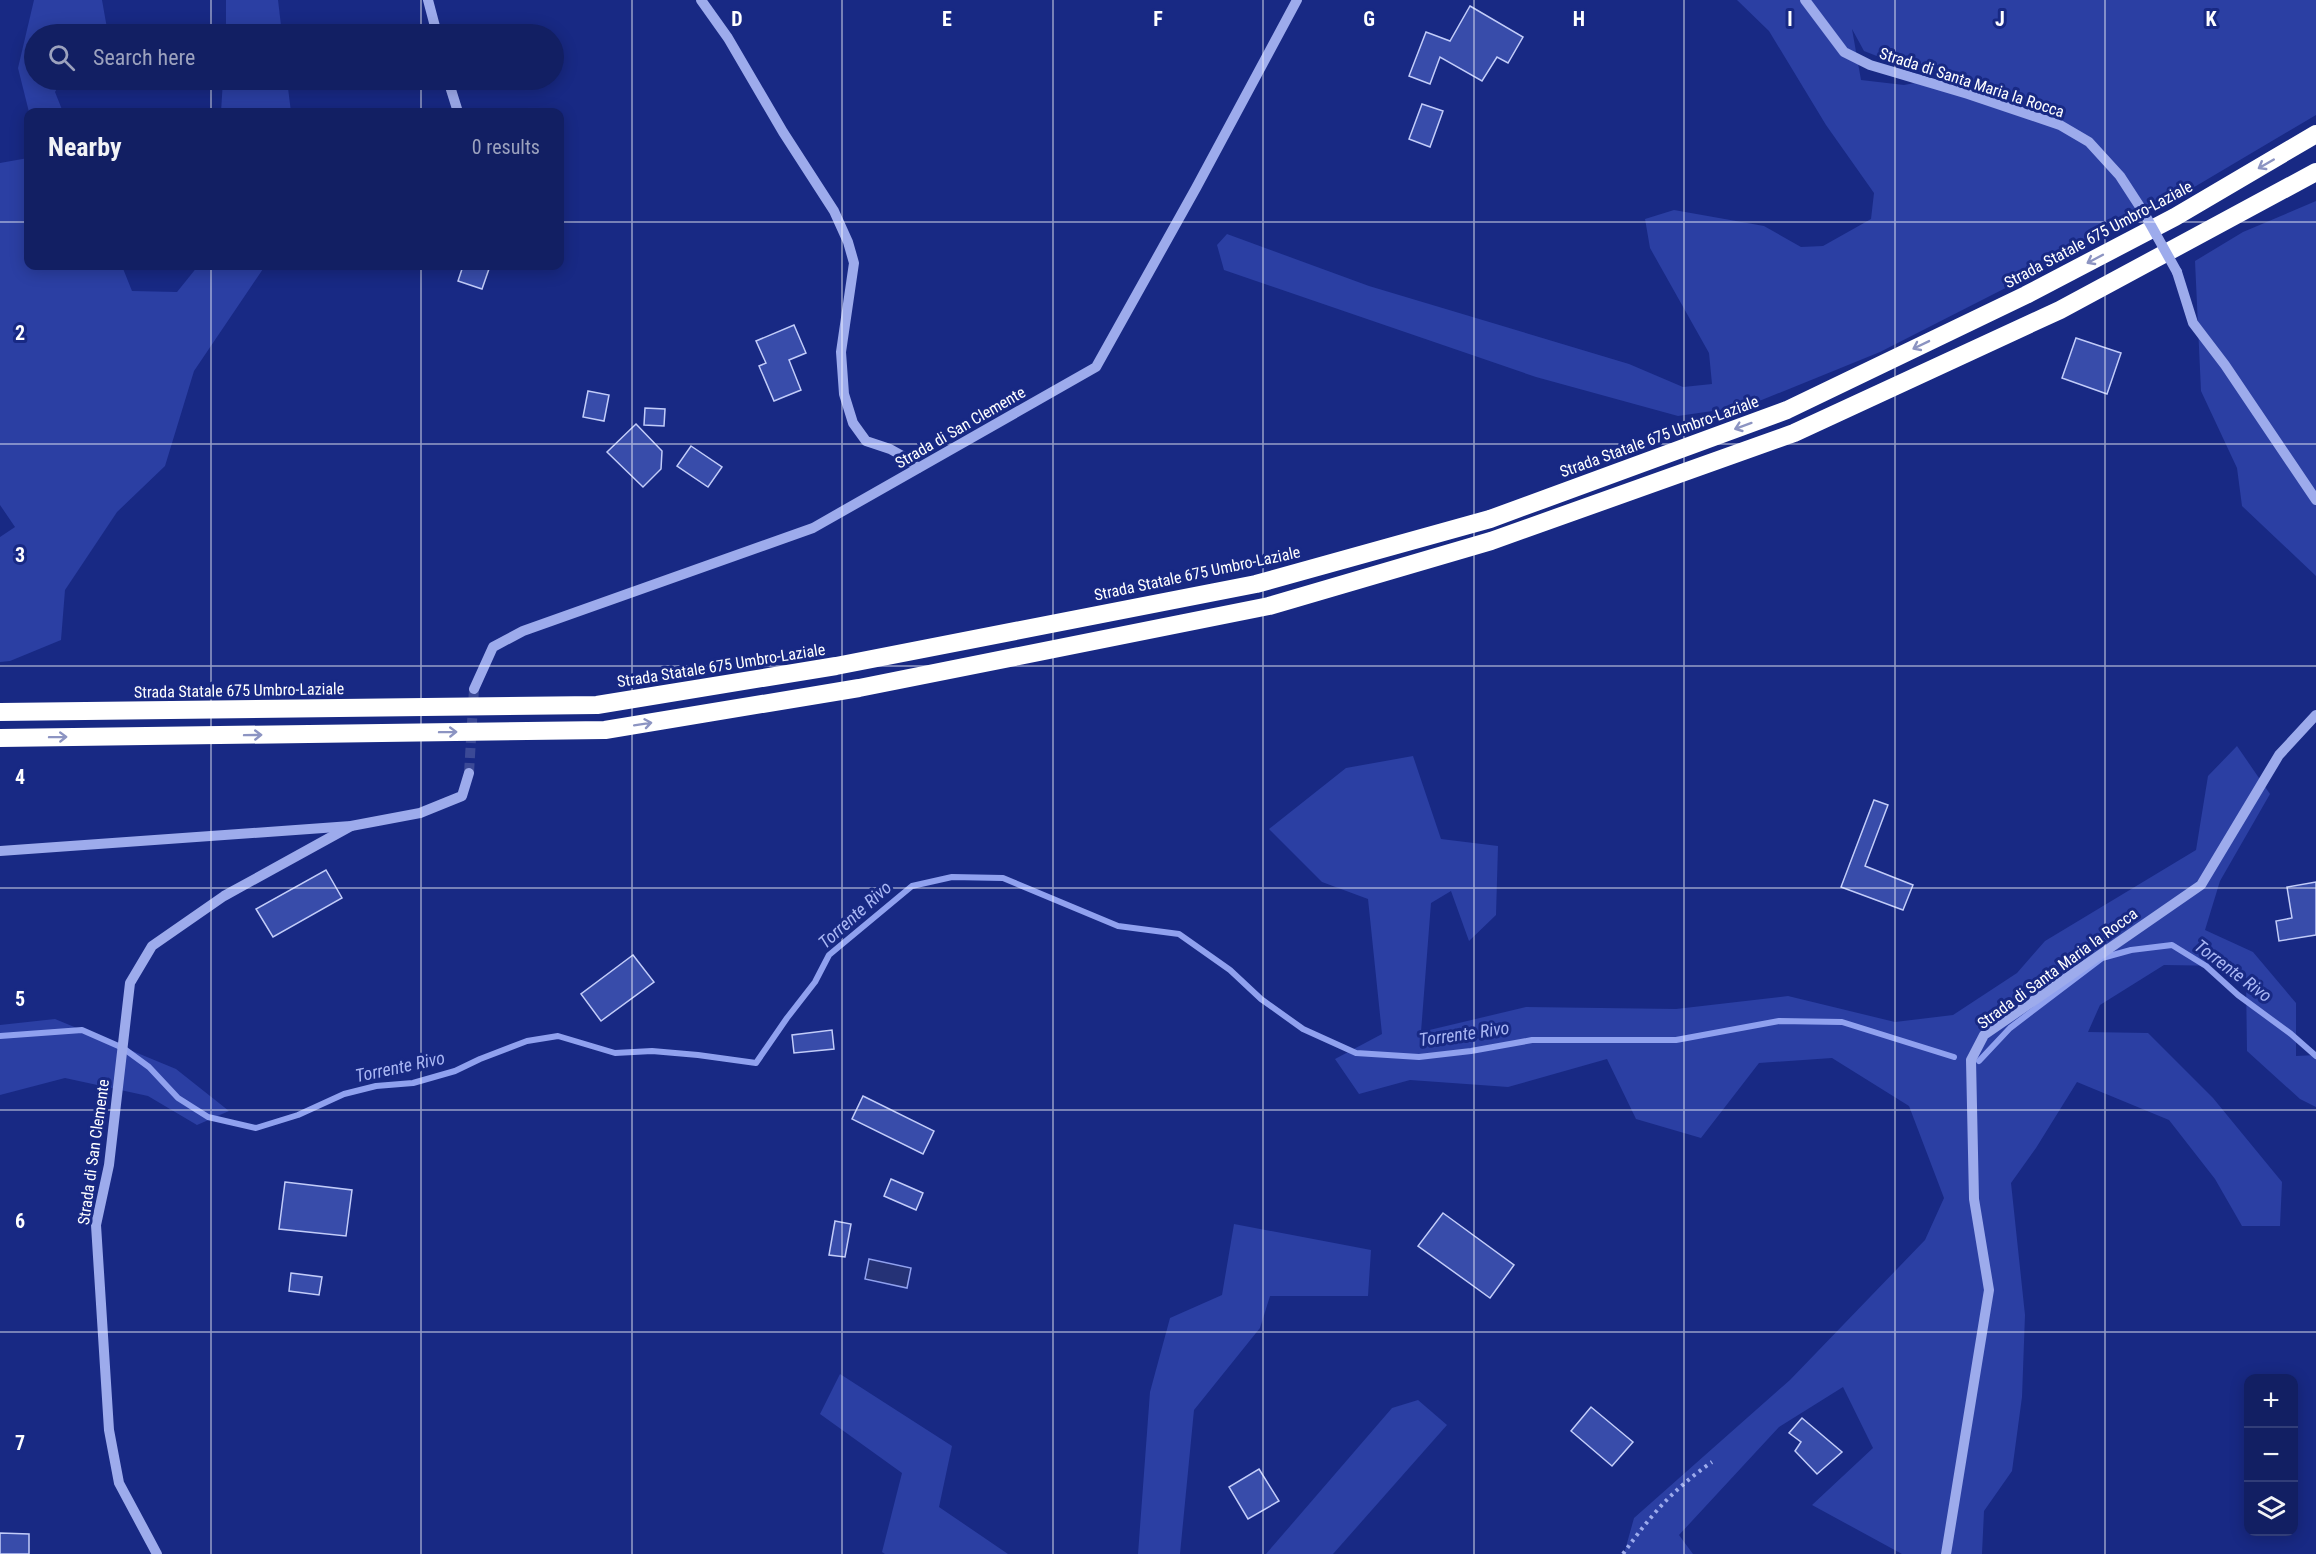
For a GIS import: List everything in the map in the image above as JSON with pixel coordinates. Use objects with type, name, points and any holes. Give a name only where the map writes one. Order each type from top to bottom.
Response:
[{"type":"highway","name":"Strada Statale 675 Umbro-Laziale","points":[[0,712],[597,705],[837,666],[1256,584],[1490,519],[1787,410],[2026,295],[2175,217],[2316,134]]},
{"type":"highway","points":[[0,738],[605,730],[859,688],[1269,606],[1491,541],[1794,433],[2060,310],[2316,172]]},
{"type":"street","points":[[428,0],[434,24]]},
{"type":"street","points":[[701,0],[728,38],[783,132],[834,211],[848,242],[854,263],[841,352],[844,394],[854,423],[866,441],[899,454],[918,468]]},
{"type":"street","name":"Strada di San Clemente","points":[[474,689],[493,647],[523,631],[813,528],[1096,367],[1297,0]]},
{"type":"street","name":"Strada di Santa Maria la Rocca","points":[[1805,0],[1844,52],[1879,68],[1968,94],[2060,125],[2089,142],[2120,176],[2144,213],[2177,272],[2193,322],[2225,365],[2316,500]]},
{"type":"street","points":[[450,90],[457,108]]},
{"type":"street","name":"Strada di Santa Maria la Rocca","points":[[1946,1554],[1989,1290],[1974,1199],[1971,1060],[1984,1035],[2201,885],[2279,754],[2316,715]]},
{"type":"street","name":"Strada di San Clemente","points":[[0,851],[351,826],[420,813],[462,796],[469,773]]},
{"type":"street","name":"Strada di San Clemente","points":[[158,1554],[119,1483],[111,1440],[96,1225],[109,1165],[130,983],[152,946],[224,896],[351,826]]},
{"type":"path","points":[[1623,1554],[1657,1509],[1684,1482],[1712,1462]]},
{"type":"shaded area","points":[[34,0],[102,0],[106,24],[28,24]]},
{"type":"shaded area","points":[[226,0],[278,0],[281,24],[226,24]]},
{"type":"shaded area","points":[[1737,0],[2316,0],[2316,115],[2196,186],[2105,233],[2041,270],[1880,352],[1747,406],[1678,416],[1536,377],[1224,270],[1217,245],[1227,234],[1369,286],[1629,364],[1683,387],[1712,384],[1709,353],[1650,248],[1645,219],[1674,210],[1764,226],[1801,247],[1823,246],[1871,219],[1874,193],[1826,125],[1769,31]],"holes":[[[1852,29],[1864,51],[1915,71],[1953,76],[1904,85],[1861,80]]]},
{"type":"shaded area","points":[[24,42],[24,90],[56,90],[61,108],[28,108],[18,68]]},
{"type":"shaded area","points":[[222,90],[288,90],[290,108],[221,108]]},
{"type":"shaded area","points":[[24,159],[24,270],[124,270],[132,291],[177,292],[195,270],[262,270],[194,371],[165,466],[117,512],[65,590],[61,640],[10,661],[0,662],[0,537],[15,527],[0,505],[0,163]]},
{"type":"shaded area","points":[[2316,201],[2316,576],[2242,506],[2237,468],[2201,391],[2195,261],[2243,232]]},
{"type":"shaded area","points":[[2237,746],[2270,794],[2220,881],[2205,930],[2253,952],[2296,1003],[2296,1056],[2316,1055],[2316,1107],[2300,1099],[2247,1051],[2246,978],[2227,966],[2164,965],[2100,1005],[2088,1032],[2148,1033],[2213,1098],[2282,1182],[2280,1226],[2242,1226],[2215,1179],[2169,1120],[2077,1082],[2011,1183],[2025,1315],[2022,1397],[2012,1471],[1984,1511],[1982,1554],[1902,1554],[1812,1505],[1873,1448],[1843,1387],[1779,1427],[1679,1535],[1693,1554],[1624,1554],[1634,1518],[1790,1380],[1925,1240],[1944,1198],[1909,1106],[1832,1058],[1759,1063],[1701,1138],[1636,1119],[1607,1059],[1508,1087],[1410,1080],[1359,1094],[1335,1059],[1382,1034],[1368,899],[1322,882],[1269,829],[1346,768],[1413,756],[1441,839],[1498,846],[1496,915],[1469,941],[1451,891],[1431,903],[1421,1032],[1526,1007],[1676,1009],[1788,996],[1895,1022],[1953,1015],[2017,973],[2045,941],[2196,850],[2208,776]]},
{"type":"shaded area","points":[[55,1019],[176,1069],[229,1111],[197,1125],[148,1096],[65,1078],[0,1095],[0,1025]]},
{"type":"shaded area","points":[[1234,1224],[1371,1250],[1368,1296],[1270,1296],[1260,1328],[1194,1410],[1180,1554],[1138,1554],[1150,1392],[1170,1318],[1222,1295]]},
{"type":"shaded area","points":[[840,1374],[952,1446],[939,1507],[1008,1554],[885,1554],[882,1552],[902,1473],[820,1414]]},
{"type":"shaded area","points":[[1418,1400],[1447,1425],[1333,1554],[1266,1554],[1392,1408]]},
{"type":"water","points":[[869,1259],[911,1268],[907,1288],[865,1279]]},
{"type":"building","points":[[1470,6],[1523,37],[1508,63],[1497,57],[1482,81],[1440,57],[1430,84],[1409,76],[1426,32],[1450,41]]},
{"type":"building","points":[[1422,104],[1443,111],[1430,147],[1409,139]]},
{"type":"building","points":[[462,270],[489,270],[482,289],[458,281]]},
{"type":"building","points":[[794,325],[806,353],[789,360],[801,390],[774,401],[759,366],[766,363],[756,341]]},
{"type":"building","points":[[2076,338],[2121,353],[2107,394],[2062,378]]},
{"type":"building","points":[[588,391],[609,395],[604,421],[583,417]]},
{"type":"building","points":[[645,408],[665,409],[664,426],[644,425]]},
{"type":"building","points":[[636,424],[662,451],[661,469],[643,487],[607,452]]},
{"type":"building","points":[[691,446],[722,467],[708,487],[677,466]]},
{"type":"building","points":[[1874,800],[1888,805],[1865,866],[1913,885],[1903,910],[1841,887]]},
{"type":"building","points":[[326,870],[342,898],[273,937],[256,909]]},
{"type":"building","points":[[2316,882],[2316,935],[2279,941],[2276,921],[2292,918],[2287,887]]},
{"type":"building","points":[[633,955],[654,982],[601,1021],[581,994]]},
{"type":"building","points":[[832,1030],[834,1049],[794,1053],[792,1035]]},
{"type":"building","points":[[863,1096],[934,1131],[923,1154],[852,1119]]},
{"type":"building","points":[[891,1179],[923,1193],[916,1210],[884,1196]]},
{"type":"building","points":[[285,1182],[352,1190],[346,1236],[279,1229]]},
{"type":"building","points":[[1443,1213],[1514,1265],[1490,1298],[1418,1246]]},
{"type":"building","points":[[835,1221],[851,1224],[845,1257],[829,1255]]},
{"type":"building","points":[[291,1273],[322,1277],[319,1295],[289,1291]]},
{"type":"building","points":[[1591,1407],[1633,1442],[1612,1466],[1571,1431]]},
{"type":"building","points":[[1802,1418],[1842,1452],[1817,1474],[1795,1451],[1801,1442],[1789,1433]]},
{"type":"building","points":[[1259,1469],[1279,1501],[1248,1519],[1229,1487]]},
{"type":"building","points":[[0,1533],[29,1534],[29,1554],[0,1554]]},
{"type":"waterway","name":"Torrente Rivo","points":[[0,1036],[82,1030],[123,1048],[149,1067],[178,1098],[208,1117],[256,1128],[298,1115],[344,1094],[376,1086],[413,1083],[455,1071],[527,1041],[558,1036],[615,1053],[652,1051],[756,1063],[815,982],[829,955],[912,886],[952,877],[1003,878],[1118,926],[1179,934],[1230,970],[1261,999],[1303,1029],[1356,1053],[1419,1057],[1471,1051],[1532,1040],[1676,1040],[1779,1021],[1842,1022],[1954,1057]]},
{"type":"waterway","name":"Torrente Rivo","points":[[1979,1061],[2010,1028],[2102,958],[2131,950],[2172,945],[2206,966],[2238,995],[2291,1034],[2316,1056]]},
{"type":"tunnel","points":[[469,773],[474,689]]}]
